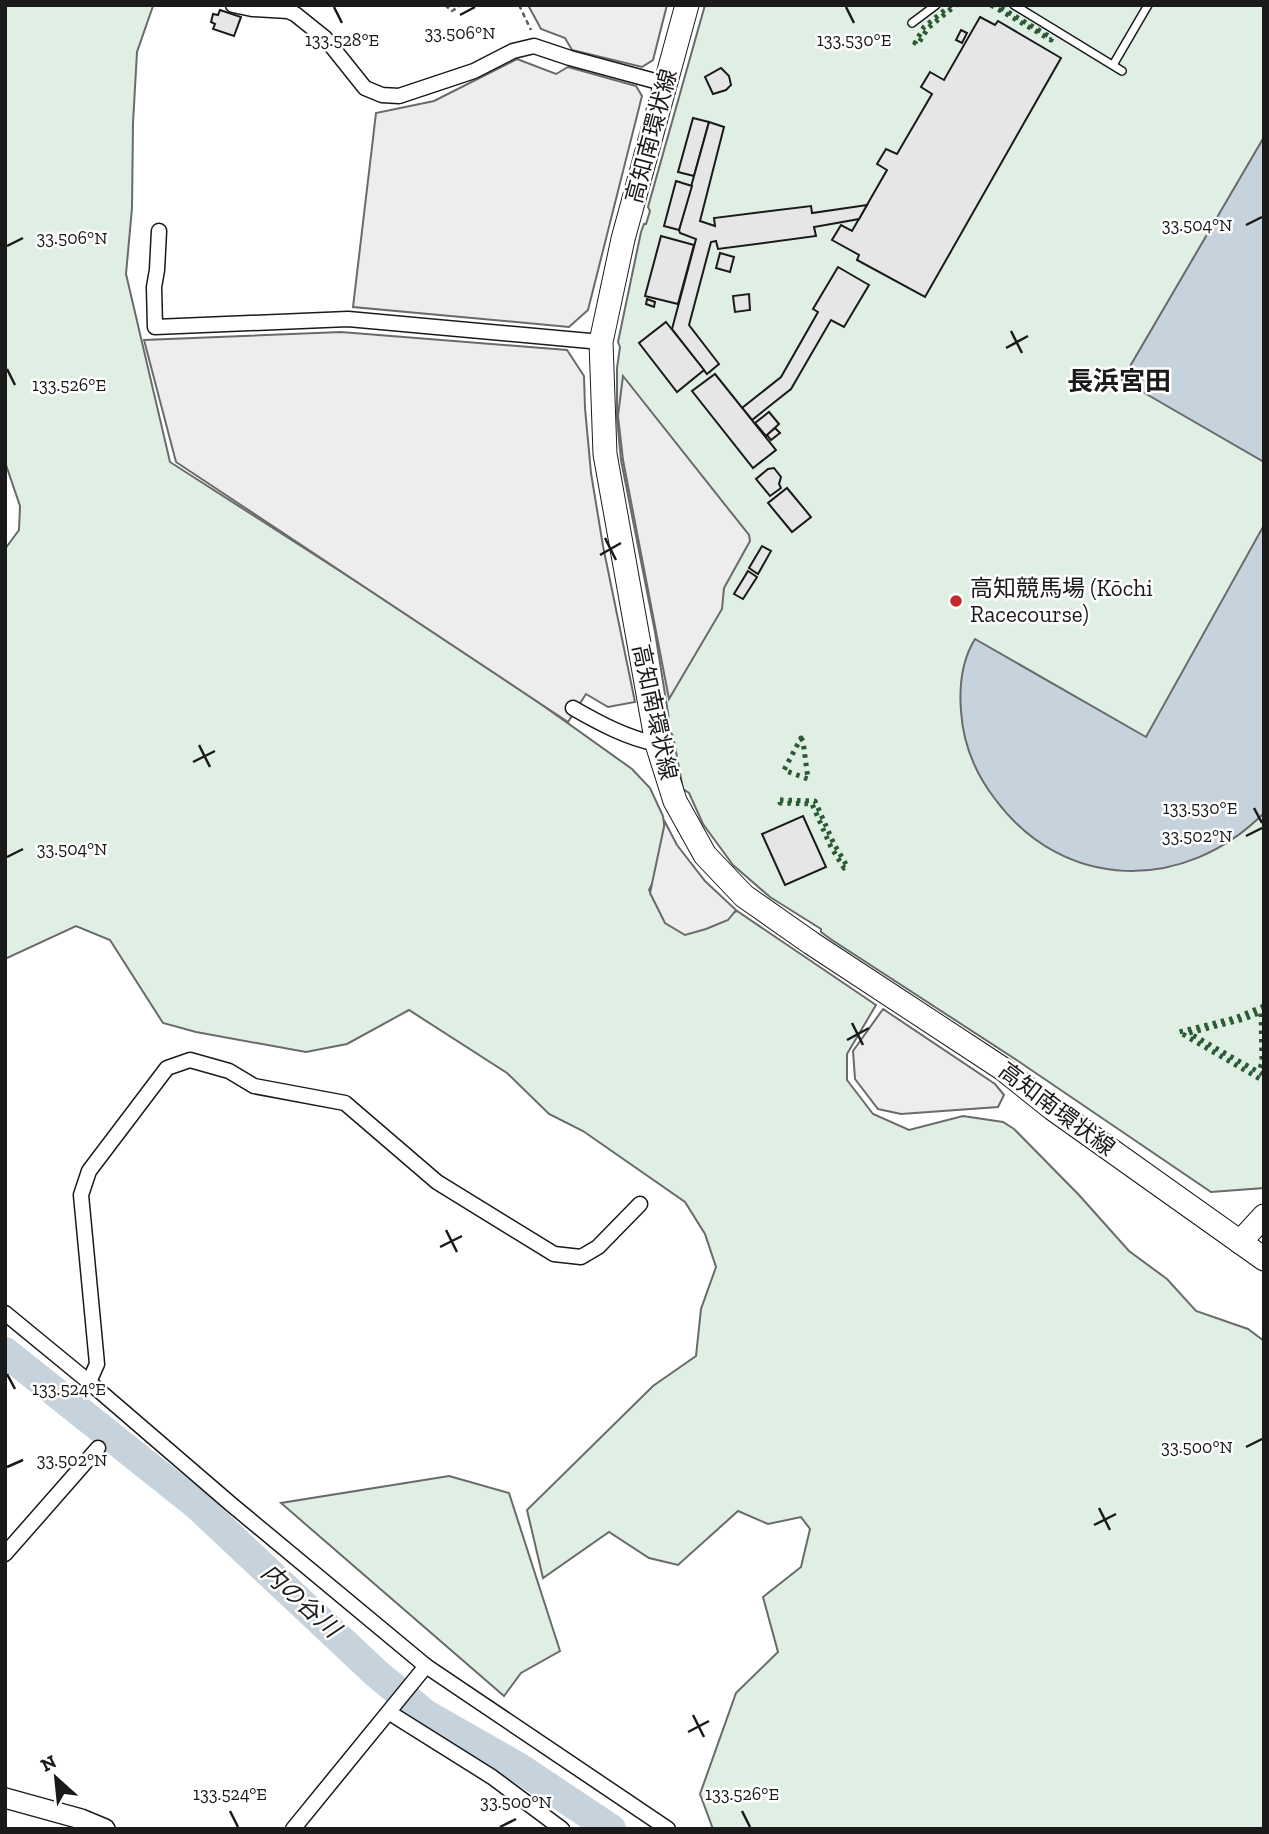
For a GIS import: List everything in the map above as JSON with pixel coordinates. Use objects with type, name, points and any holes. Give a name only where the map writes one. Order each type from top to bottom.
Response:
[{"type":"main road","name":"高知南環状線","points":[[687,5],[623,239],[601,342],[605,454],[657,744],[672,793],[695,839],[717,869],[744,896],[1003,1069],[1053,1108],[1264,1259]]},
{"type":"main road","points":[[1240,1241],[1264,1216]]},
{"type":"street","points":[[233,5],[252,9],[276,9],[295,14],[325,38],[365,88],[389,96],[399,96],[474,71],[513,51],[534,46],[666,84]]},
{"type":"street","points":[[159,231],[154,287],[155,327],[348,319],[601,342]]},
{"type":"street","points":[[573,708],[599,723],[645,742],[657,744]]},
{"type":"street","points":[[89,1382],[97,1364],[81,1195],[89,1171],[167,1068],[190,1059],[229,1071],[254,1086],[345,1103],[437,1182],[554,1254],[581,1257],[598,1247],[640,1204]]},
{"type":"street","points":[[5,1313],[423,1670],[668,1829]]},
{"type":"street","points":[[5,1554],[98,1448]]},
{"type":"street","points":[[293,1829],[423,1670]]},
{"type":"street","points":[[392,1710],[492,1777],[562,1829]]},
{"type":"street","points":[[5,1798],[81,1819],[105,1829]]},
{"type":"lane","points":[[912,23],[936,5]]},
{"type":"lane","points":[[1014,5],[1122,71]]},
{"type":"lane","points":[[1113,65],[1148,5]]},
{"type":"path","points":[[445,5],[452,11],[461,5]]},
{"type":"path","points":[[519,5],[530,24],[534,46]]},
{"type":"green space","points":[[5,5],[153,6],[137,52],[132,208],[126,274],[170,462],[485,664],[632,769],[650,788],[663,816],[665,831],[654,880],[649,890],[666,921],[713,922],[737,911],[876,1005],[847,1054],[847,1080],[873,1114],[909,1130],[963,1116],[1003,1122],[1014,1129],[1079,1195],[1129,1251],[1167,1279],[1196,1311],[1248,1329],[1264,1341],[1264,1829],[713,1829],[700,1794],[736,1693],[778,1652],[763,1597],[801,1567],[810,1529],[801,1517],[768,1524],[738,1511],[678,1565],[649,1558],[609,1532],[543,1578],[527,1510],[653,1386],[696,1356],[701,1309],[716,1267],[705,1234],[685,1202],[583,1131],[549,1114],[507,1073],[409,1010],[347,1044],[306,1052],[196,1032],[163,1023],[110,940],[76,926],[5,959],[5,549],[19,530],[20,506],[5,462]]},
{"type":"green space","name":"高知競馬場 (Kōchi Racecourse)","points":[[705,5],[1264,5],[1264,1188],[1211,1192],[1018,1061],[832,940],[821,932],[821,929],[770,897],[733,865],[703,824],[689,793],[683,789],[673,736],[669,730],[655,632],[621,460],[617,418],[617,368],[620,347],[618,342],[641,232],[650,211],[648,207]]},
{"type":"green space","points":[[449,1476],[509,1493],[560,1651],[521,1673],[504,1696],[281,1503]]},
{"type":"shaded area","points":[[528,5],[667,5],[653,60],[642,67],[572,50],[565,38],[541,29]]},
{"type":"shaded area","points":[[517,59],[556,74],[568,67],[636,86],[642,96],[588,310],[569,327],[353,307],[376,113],[434,101]]},
{"type":"shaded area","points":[[1264,137],[1264,462],[1122,380]]},
{"type":"shaded area","points":[[341,332],[567,350],[584,376],[591,473],[635,702],[608,707],[586,694],[568,722],[176,462],[144,340]]},
{"type":"shaded area","points":[[623,376],[749,535],[750,541],[724,588],[722,609],[669,699],[623,460],[618,416]]},
{"type":"shaded area","points":[[1264,525],[1264,813],[1232,839],[1198,858],[1162,868],[1125,871],[1089,865],[1055,852],[1023,830],[988,789],[971,757],[964,735],[961,683],[964,664],[975,639],[1146,737]]},
{"type":"shaded area","points":[[665,822],[677,845],[705,881],[736,910],[728,920],[685,935],[665,923],[650,893]]},
{"type":"shaded area","points":[[883,1009],[995,1084],[1004,1095],[998,1107],[901,1114],[878,1109],[855,1079],[853,1051]]},
{"type":"building","points":[[220,10],[241,17],[234,36],[213,29],[213,14],[218,15]]},
{"type":"building","points":[[980,17],[995,25],[998,21],[1061,58],[925,297],[857,260],[859,255],[832,240],[841,225],[852,231],[887,170],[877,164],[886,149],[897,154],[932,94],[921,87],[930,72],[944,80]]},
{"type":"building","points":[[961,30],[967,33],[962,43],[956,40]]},
{"type":"building","points":[[721,68],[729,76],[731,85],[726,90],[713,94],[705,77]]},
{"type":"building","points":[[693,118],[709,122],[694,176],[678,172]]},
{"type":"building","points":[[709,122],[724,127],[700,221],[715,226],[714,218],[811,206],[812,213],[867,205],[859,219],[814,227],[816,236],[718,249],[716,241],[711,242],[689,325],[719,364],[707,374],[672,329],[696,239],[680,233],[679,230]]},
{"type":"building","points":[[676,181],[692,186],[679,230],[664,226]]},
{"type":"building","points":[[661,236],[694,245],[678,304],[645,296]]},
{"type":"building","points":[[720,253],[734,257],[730,272],[716,268]]},
{"type":"building","points":[[838,267],[869,285],[844,327],[831,320],[791,389],[752,420],[742,408],[781,377],[818,312],[813,309]]},
{"type":"building","points":[[749,294],[750,310],[735,312],[733,296]]},
{"type":"building","points":[[647,299],[655,302],[654,307],[646,304]]},
{"type":"building","points":[[666,322],[704,370],[677,392],[639,343]]},
{"type":"building","points":[[715,374],[776,450],[753,468],[692,391]]},
{"type":"building","points":[[769,412],[779,424],[766,436],[755,423]]},
{"type":"building","points":[[775,428],[780,433],[771,440],[767,435]]},
{"type":"building","points":[[774,468],[781,477],[781,488],[770,496],[756,479],[768,469]]},
{"type":"building","points":[[787,488],[811,517],[792,532],[768,503]]},
{"type":"building","points":[[762,546],[771,551],[758,574],[749,568]]},
{"type":"building","points":[[748,571],[757,577],[743,599],[734,594]]},
{"type":"building","points":[[803,816],[826,867],[785,885],[762,834]]},
{"type":"waterway","name":"内の谷川","points":[[5,1352],[197,1505],[376,1673],[425,1714],[518,1767],[611,1829]]},
{"type":"hedge","points":[[951,5],[924,27],[915,43],[918,44],[928,28],[956,5]]},
{"type":"hedge","points":[[991,5],[1051,40],[1052,38],[996,5]]},
{"type":"hedge","points":[[801,738],[803,741],[808,779],[784,770],[801,738]]},
{"type":"hedge","points":[[780,800],[815,801],[847,866],[844,868],[831,847],[812,804],[780,803],[780,800]]},
{"type":"hedge","points":[[1264,1006],[1235,1018],[1179,1032],[1260,1079],[1262,1074],[1189,1033],[1261,1012],[1260,1068],[1264,1070]]},
{"type":"place","name":"高知競馬場 (Kōchi Racecourse)","points":[[956,601]]},
{"type":"district","name":"長浜宮田","points":[[1119,381]]}]
